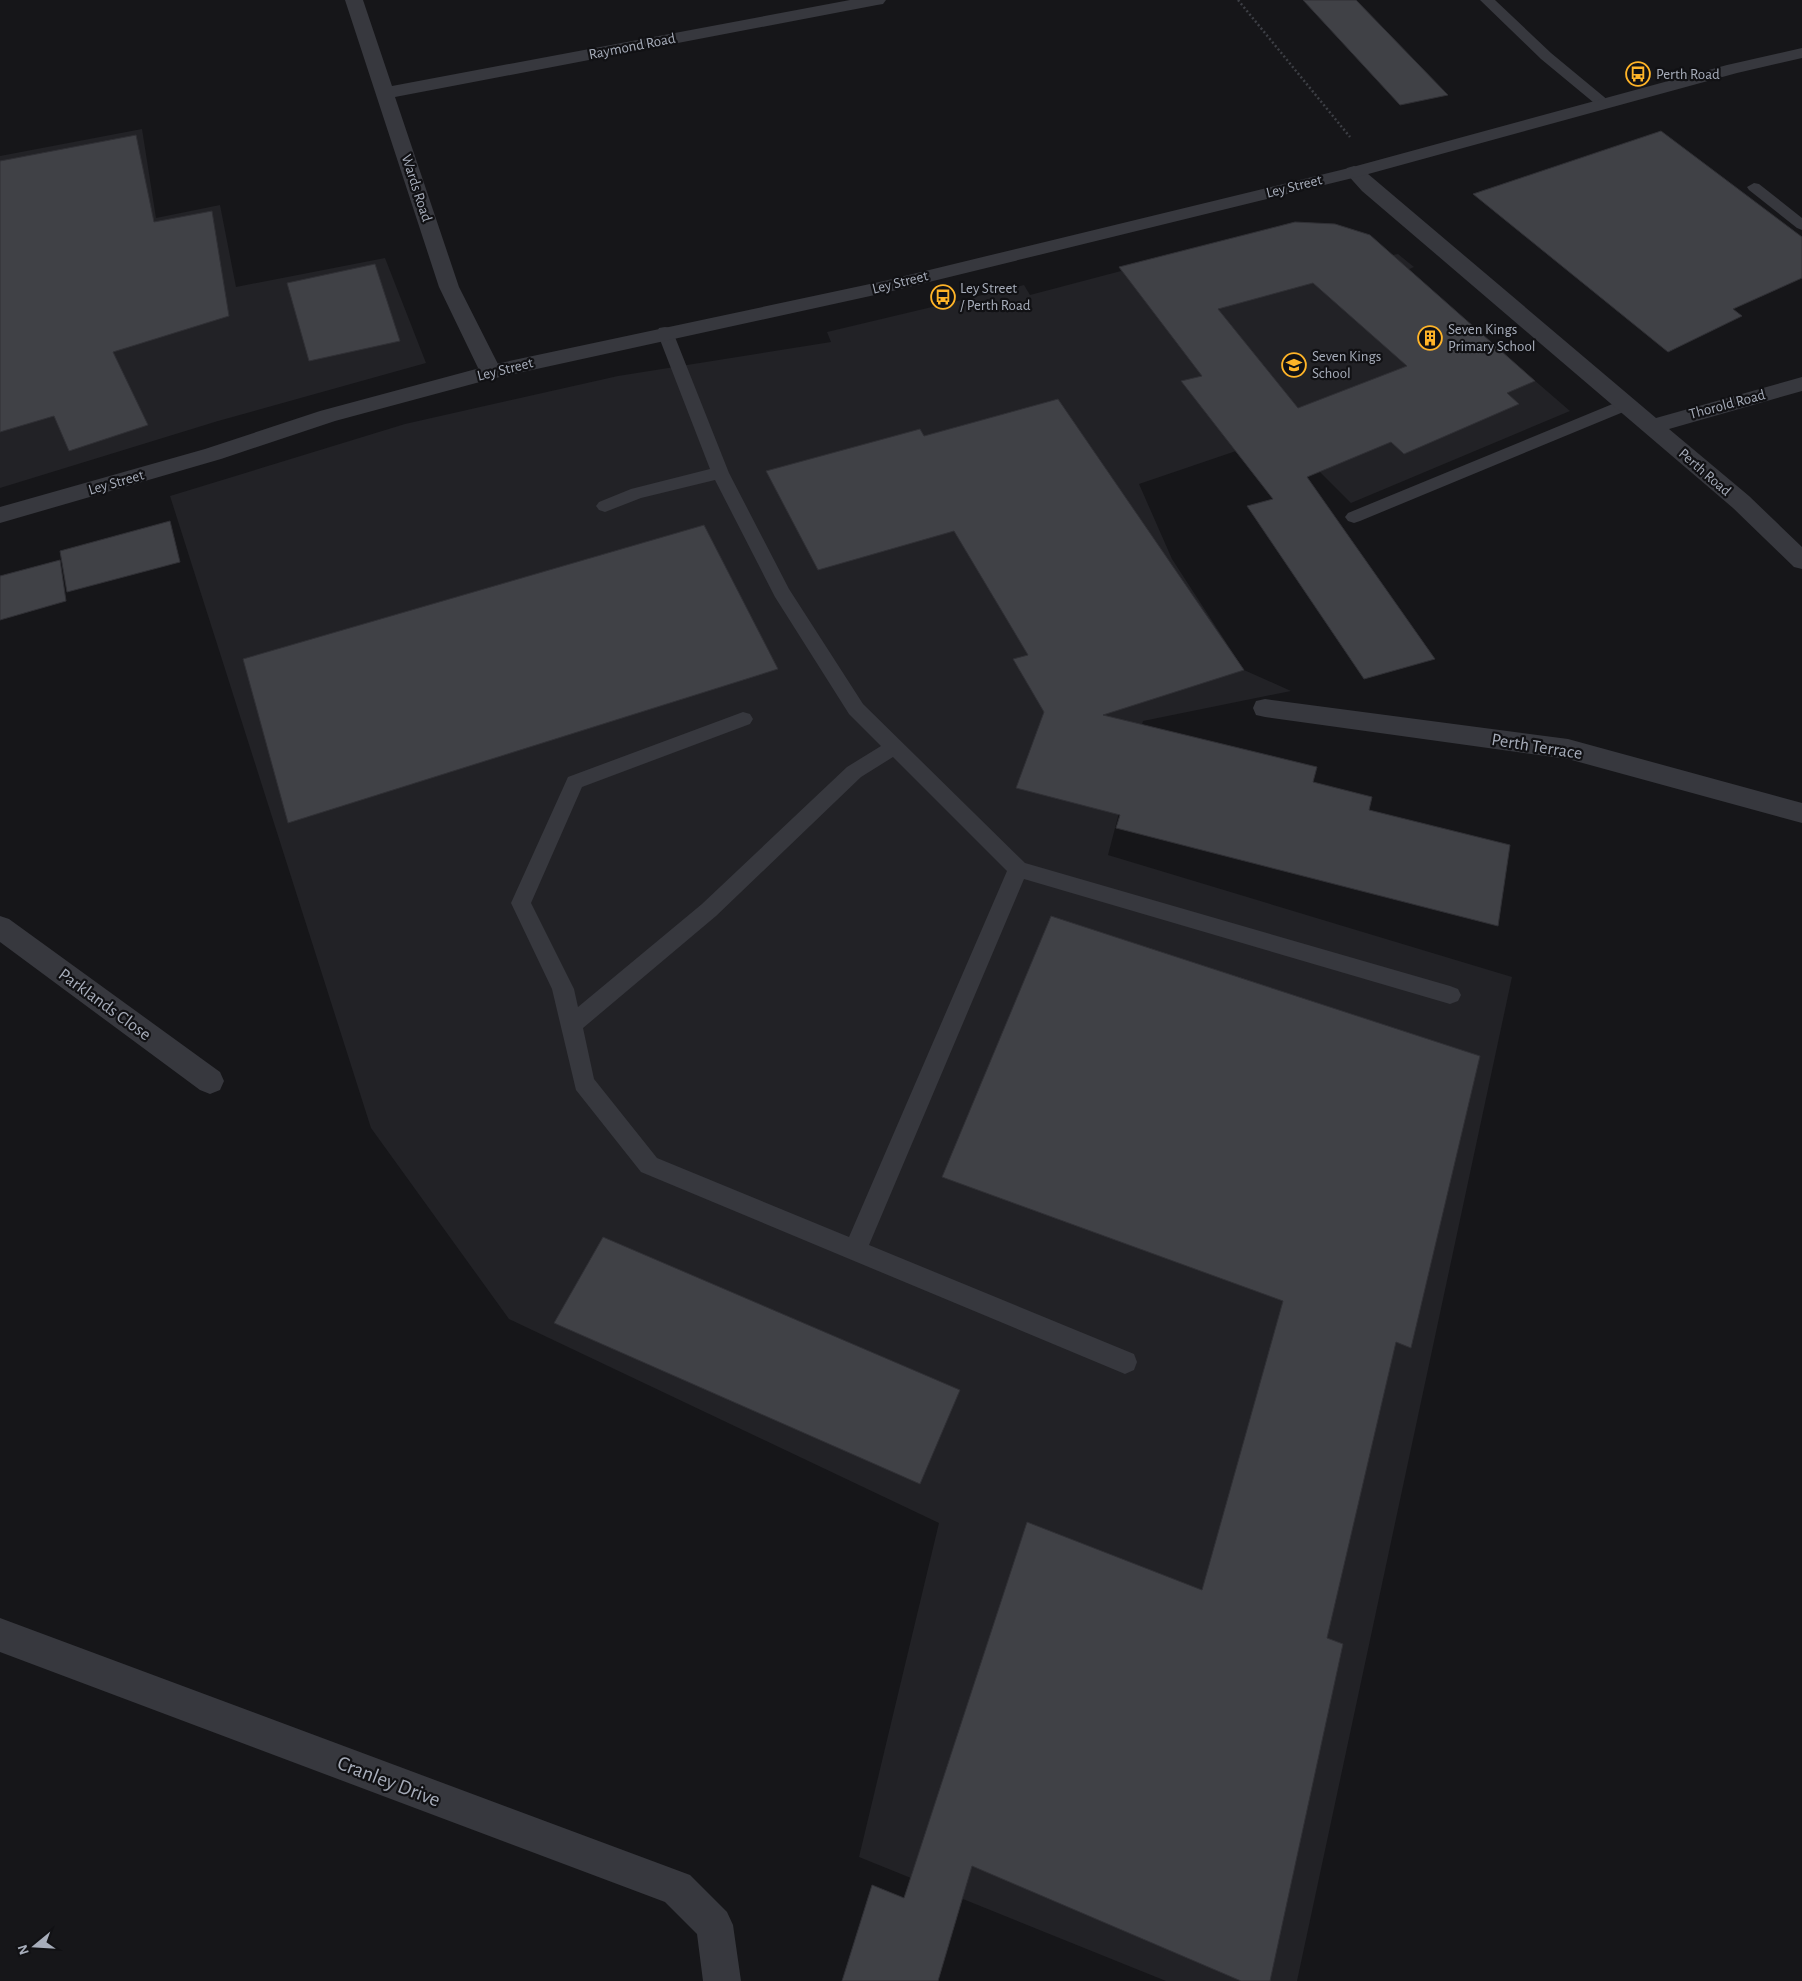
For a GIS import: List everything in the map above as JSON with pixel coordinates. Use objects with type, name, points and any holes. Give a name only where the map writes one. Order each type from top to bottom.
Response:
[{"type":"street","name":"Wards Road","points":[[354,0],[449,287],[491,372]]},
{"type":"street","name":"Raymond Road","points":[[386,93],[877,0]]},
{"type":"street","name":"Ley Street","points":[[0,515],[213,454],[328,416],[491,372],[665,332],[884,286],[1354,172],[1604,104],[1802,53]]},
{"type":"street","name":"Perth Road","points":[[1354,172],[1369,187],[1654,427],[1775,533],[1802,561]]},
{"type":"street","name":"Thorold Road","points":[[1654,427],[1681,417],[1802,384]]},
{"type":"street","name":"Perth Terrace","points":[[1266,708],[1568,748],[1802,813]]},
{"type":"street","name":"Parklands Close","points":[[0,927],[210,1081]]},
{"type":"street","name":"Cranley Drive","points":[[0,1635],[677,1888],[714,1925],[722,1981]]},
{"type":"lane","points":[[1487,0],[1546,56],[1604,104]]},
{"type":"lane","points":[[1754,187],[1802,225]]},
{"type":"lane","points":[[665,332],[720,473],[780,592],[856,709],[1018,869],[1450,995]]},
{"type":"lane","points":[[1354,516],[1627,404]]},
{"type":"lane","points":[[605,506],[637,493],[720,473]]},
{"type":"lane","points":[[743,719],[575,782],[521,903],[563,989],[584,1083],[650,1165],[1125,1362]]},
{"type":"lane","points":[[571,1025],[709,910],[854,772],[894,748]]},
{"type":"lane","points":[[855,1251],[1018,869]]},
{"type":"path","points":[[1238,0],[1375,166]]},
{"type":"shaded area","points":[[142,129],[156,218],[220,205],[236,287],[385,258],[426,363],[218,421],[0,488],[0,156]]},
{"type":"shaded area","points":[[1295,222],[1335,224],[1393,255],[1398,254],[1414,267],[1407,270],[1570,411],[1351,503],[1283,435],[1139,484],[1172,559],[1244,670],[1291,691],[1143,721],[1108,855],[1512,977],[1297,1981],[1166,1981],[859,1857],[939,1523],[509,1319],[371,1128],[170,496],[405,424],[618,376],[831,342],[827,332],[1024,285],[1030,295],[1121,271],[1119,267]]},
{"type":"building","points":[[1303,0],[1356,0],[1448,95],[1400,105]]},
{"type":"building","points":[[1661,131],[1802,237],[1802,278],[1733,309],[1742,316],[1668,352],[1473,194]]},
{"type":"building","points":[[136,135],[154,222],[212,211],[229,316],[113,352],[148,425],[69,451],[54,416],[0,432],[0,161]]},
{"type":"building","name":"Seven Kings Primary School","points":[[1295,222],[1335,224],[1370,235],[1535,381],[1507,393],[1519,404],[1404,454],[1391,442],[1307,477],[1435,659],[1364,679],[1247,506],[1273,499],[1181,381],[1202,376],[1119,267]],"holes":[[[1313,283],[1407,366],[1298,408],[1218,309]]]},
{"type":"building","points":[[375,264],[400,341],[309,361],[287,283]]},
{"type":"building","points":[[1058,399],[1244,670],[1103,715],[1317,767],[1313,782],[1372,797],[1369,810],[1510,845],[1498,926],[1116,828],[1120,815],[1016,788],[1044,712],[1013,659],[1028,655],[954,531],[818,570],[766,471],[920,429],[924,436]]},
{"type":"building","points":[[170,521],[180,562],[67,592],[60,551]]},
{"type":"building","points":[[704,525],[778,669],[288,823],[243,659]]},
{"type":"building","points":[[60,560],[66,601],[0,620],[0,576]]},
{"type":"building","points":[[1051,916],[1480,1056],[1411,1348],[1396,1342],[1327,1638],[1343,1644],[1270,1981],[1241,1981],[972,1866],[938,1981],[842,1981],[872,1885],[904,1898],[1027,1522],[1202,1590],[1283,1301],[942,1177]]},
{"type":"building","points":[[603,1237],[960,1390],[920,1484],[554,1323]]},
{"type":"place","name":"Perth Road","points":[[1638,74]]},
{"type":"place","name":"Ley Street / Perth Road","points":[[943,297]]},
{"type":"place","name":"Seven Kings Primary School","points":[[1430,338]]},
{"type":"place","name":"Seven Kings School","points":[[1294,365]]}]
